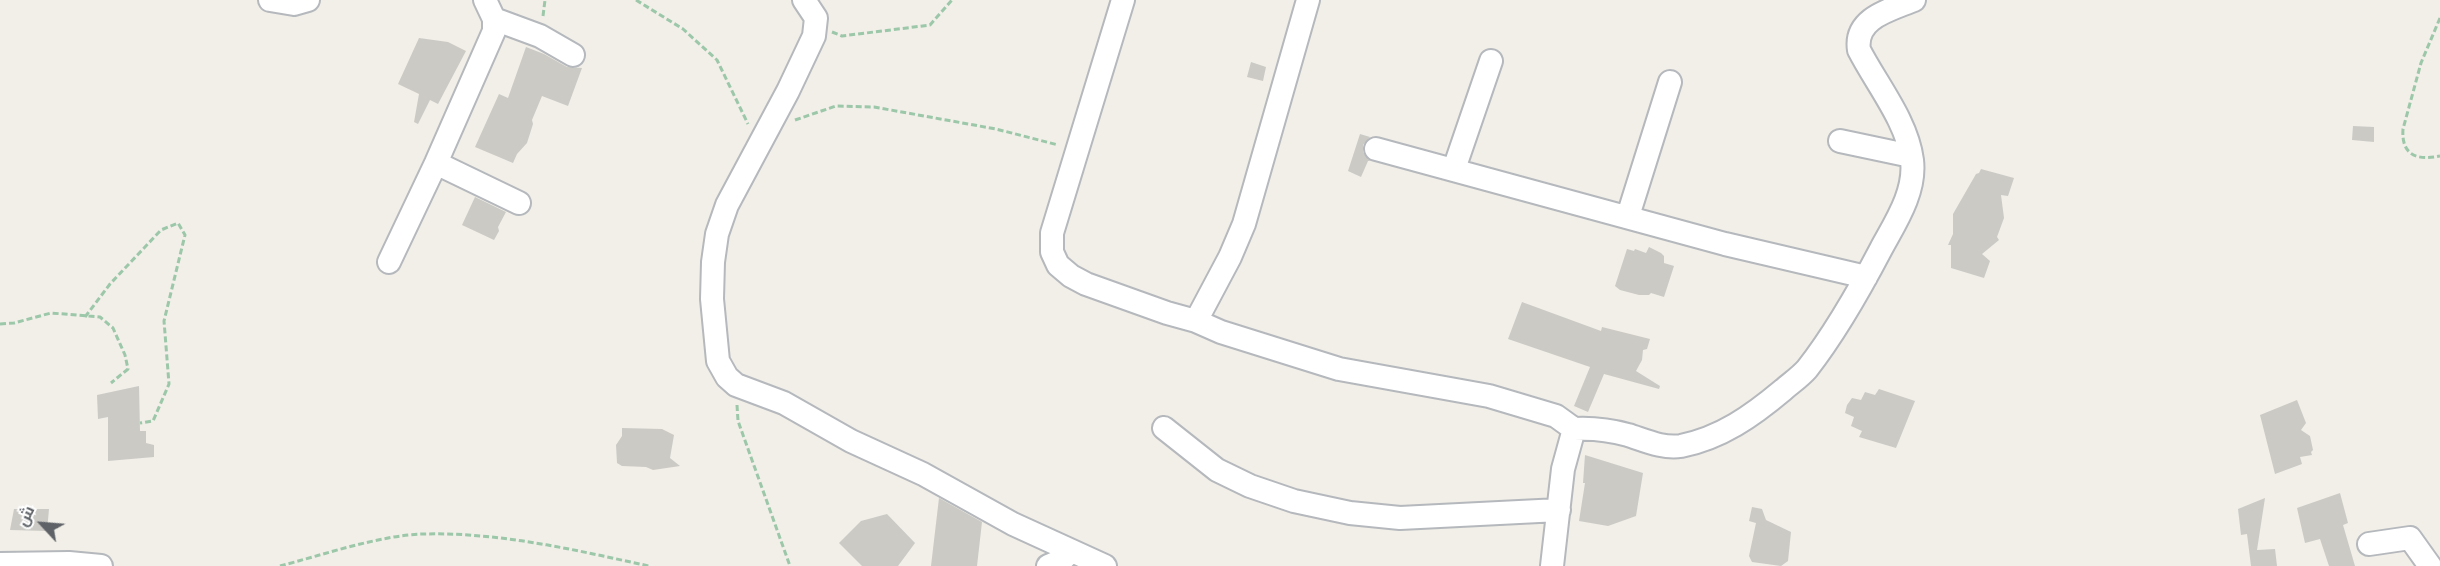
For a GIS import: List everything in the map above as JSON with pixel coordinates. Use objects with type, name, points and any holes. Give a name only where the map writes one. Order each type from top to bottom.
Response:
[{"type":"street","points":[[270,0],[294,4],[309,0]]},
{"type":"street","points":[[804,0],[812,9],[816,26],[788,91],[727,205],[717,234],[713,261],[712,299],[718,361],[727,377],[736,385],[784,403],[851,441],[923,474],[1013,524],[1105,566]]},
{"type":"street","points":[[1123,0],[1052,233],[1052,252],[1058,265],[1071,276],[1086,284],[1196,321],[1221,332],[1339,369],[1499,399],[1556,416],[1574,429],[1606,430],[1653,444],[1678,446],[1731,429],[1762,408],[1805,371],[1839,323],[1902,211],[1911,182],[1911,156],[1902,127],[1865,63],[1858,41],[1860,32],[1868,21],[1914,0]]},
{"type":"street","points":[[1196,321],[1230,257],[1244,224],[1308,0]]},
{"type":"street","points":[[489,9],[573,55]]},
{"type":"street","points":[[389,262],[436,163],[494,30],[489,9]]},
{"type":"street","points":[[1454,169],[1491,61]]},
{"type":"street","points":[[1628,216],[1670,82]]},
{"type":"street","points":[[1839,141],[1911,156]]},
{"type":"street","points":[[1376,149],[1725,244],[1866,278]]},
{"type":"street","points":[[436,163],[519,203]]},
{"type":"street","points":[[1164,428],[1217,470],[1250,486],[1316,506],[1350,513],[1400,518],[1559,510]]},
{"type":"street","points":[[1552,566],[1563,469],[1574,429]]},
{"type":"street","points":[[2369,544],[2410,538],[2430,566]]},
{"type":"street","points":[[1048,566],[1062,560],[1071,552]]},
{"type":"street","points":[[0,564],[69,563],[102,566]]},
{"type":"path","points":[[636,0],[683,28],[717,60],[748,126],[755,152]]},
{"type":"path","points":[[816,26],[842,36],[930,25],[952,0]]},
{"type":"path","points":[[2440,18],[2421,63],[2402,140],[2409,153],[2425,158],[2440,156]]},
{"type":"path","points":[[795,120],[836,106],[874,106],[996,129],[1052,144],[1078,147]]},
{"type":"path","points":[[85,317],[110,284],[161,230],[178,223],[185,235],[164,321],[169,384],[153,421],[140,423]]},
{"type":"path","points":[[0,324],[14,323],[51,313],[100,317],[113,328],[125,355],[128,369],[111,383]]},
{"type":"path","points":[[736,385],[738,421],[790,566]]},
{"type":"path","points":[[280,566],[383,540],[421,534],[497,537],[649,566]]},
{"type":"building","points":[[419,38],[448,42],[466,51],[438,104],[430,100],[418,124],[414,122],[419,94],[398,84]]},
{"type":"building","points":[[526,47],[567,67],[582,68],[568,106],[542,96],[532,120],[533,124],[527,143],[517,154],[513,163],[475,147],[499,94],[508,98]]},
{"type":"building","points":[[1251,62],[1266,67],[1263,81],[1247,77]]},
{"type":"building","points":[[2353,126],[2374,127],[2374,142],[2352,140]]},
{"type":"building","points":[[1360,134],[1370,137],[1363,145],[1363,152],[1370,161],[1361,177],[1348,171]]},
{"type":"building","points":[[1981,169],[2014,178],[2008,196],[2001,195],[2004,218],[1997,237],[1999,240],[1982,254],[1990,261],[1984,278],[1951,268],[1951,245],[1948,245],[1953,234],[1953,214]]},
{"type":"building","points":[[475,197],[506,212],[494,240],[462,225]]},
{"type":"building","points":[[1649,247],[1664,256],[1664,263],[1674,266],[1664,297],[1651,293],[1639,295],[1620,290],[1615,286],[1627,249],[1646,253]]},
{"type":"building","points":[[1522,302],[1601,331],[1602,327],[1650,339],[1647,349],[1643,350],[1642,360],[1636,371],[1660,386],[1659,389],[1604,374],[1588,412],[1574,406],[1590,367],[1508,339]]},
{"type":"building","points":[[139,386],[140,431],[146,431],[146,443],[154,445],[154,457],[108,461],[108,417],[98,419],[97,395]]},
{"type":"building","points":[[1879,389],[1915,401],[1896,448],[1859,437],[1862,431],[1851,426],[1854,417],[1845,413],[1852,398],[1861,400],[1865,392],[1875,395]]},
{"type":"building","points":[[2297,400],[2306,423],[2301,430],[2310,436],[2312,455],[2300,457],[2302,464],[2275,474],[2260,415]]},
{"type":"building","points":[[622,428],[662,429],[674,435],[670,458],[680,466],[653,470],[646,467],[622,466],[617,463],[616,445],[622,436]]},
{"type":"building","points":[[1585,455],[1643,473],[1636,516],[1608,526],[1579,521],[1585,483],[1583,483]]},
{"type":"building","points":[[2340,493],[2348,523],[2343,525],[2355,566],[2329,566],[2320,539],[2305,543],[2297,508]]},
{"type":"building","points":[[939,498],[982,522],[977,566],[931,566]]},
{"type":"building","points":[[2265,498],[2257,550],[2275,549],[2277,566],[2251,566],[2247,534],[2241,535],[2238,509]]},
{"type":"building","points":[[1752,507],[1762,509],[1766,520],[1791,532],[1788,561],[1781,566],[1752,562],[1749,556],[1756,523],[1749,521]]},
{"type":"building","points":[[14,509],[49,509],[47,531],[10,530]]},
{"type":"building","points":[[887,514],[915,543],[898,566],[862,566],[839,543],[861,521]]}]
